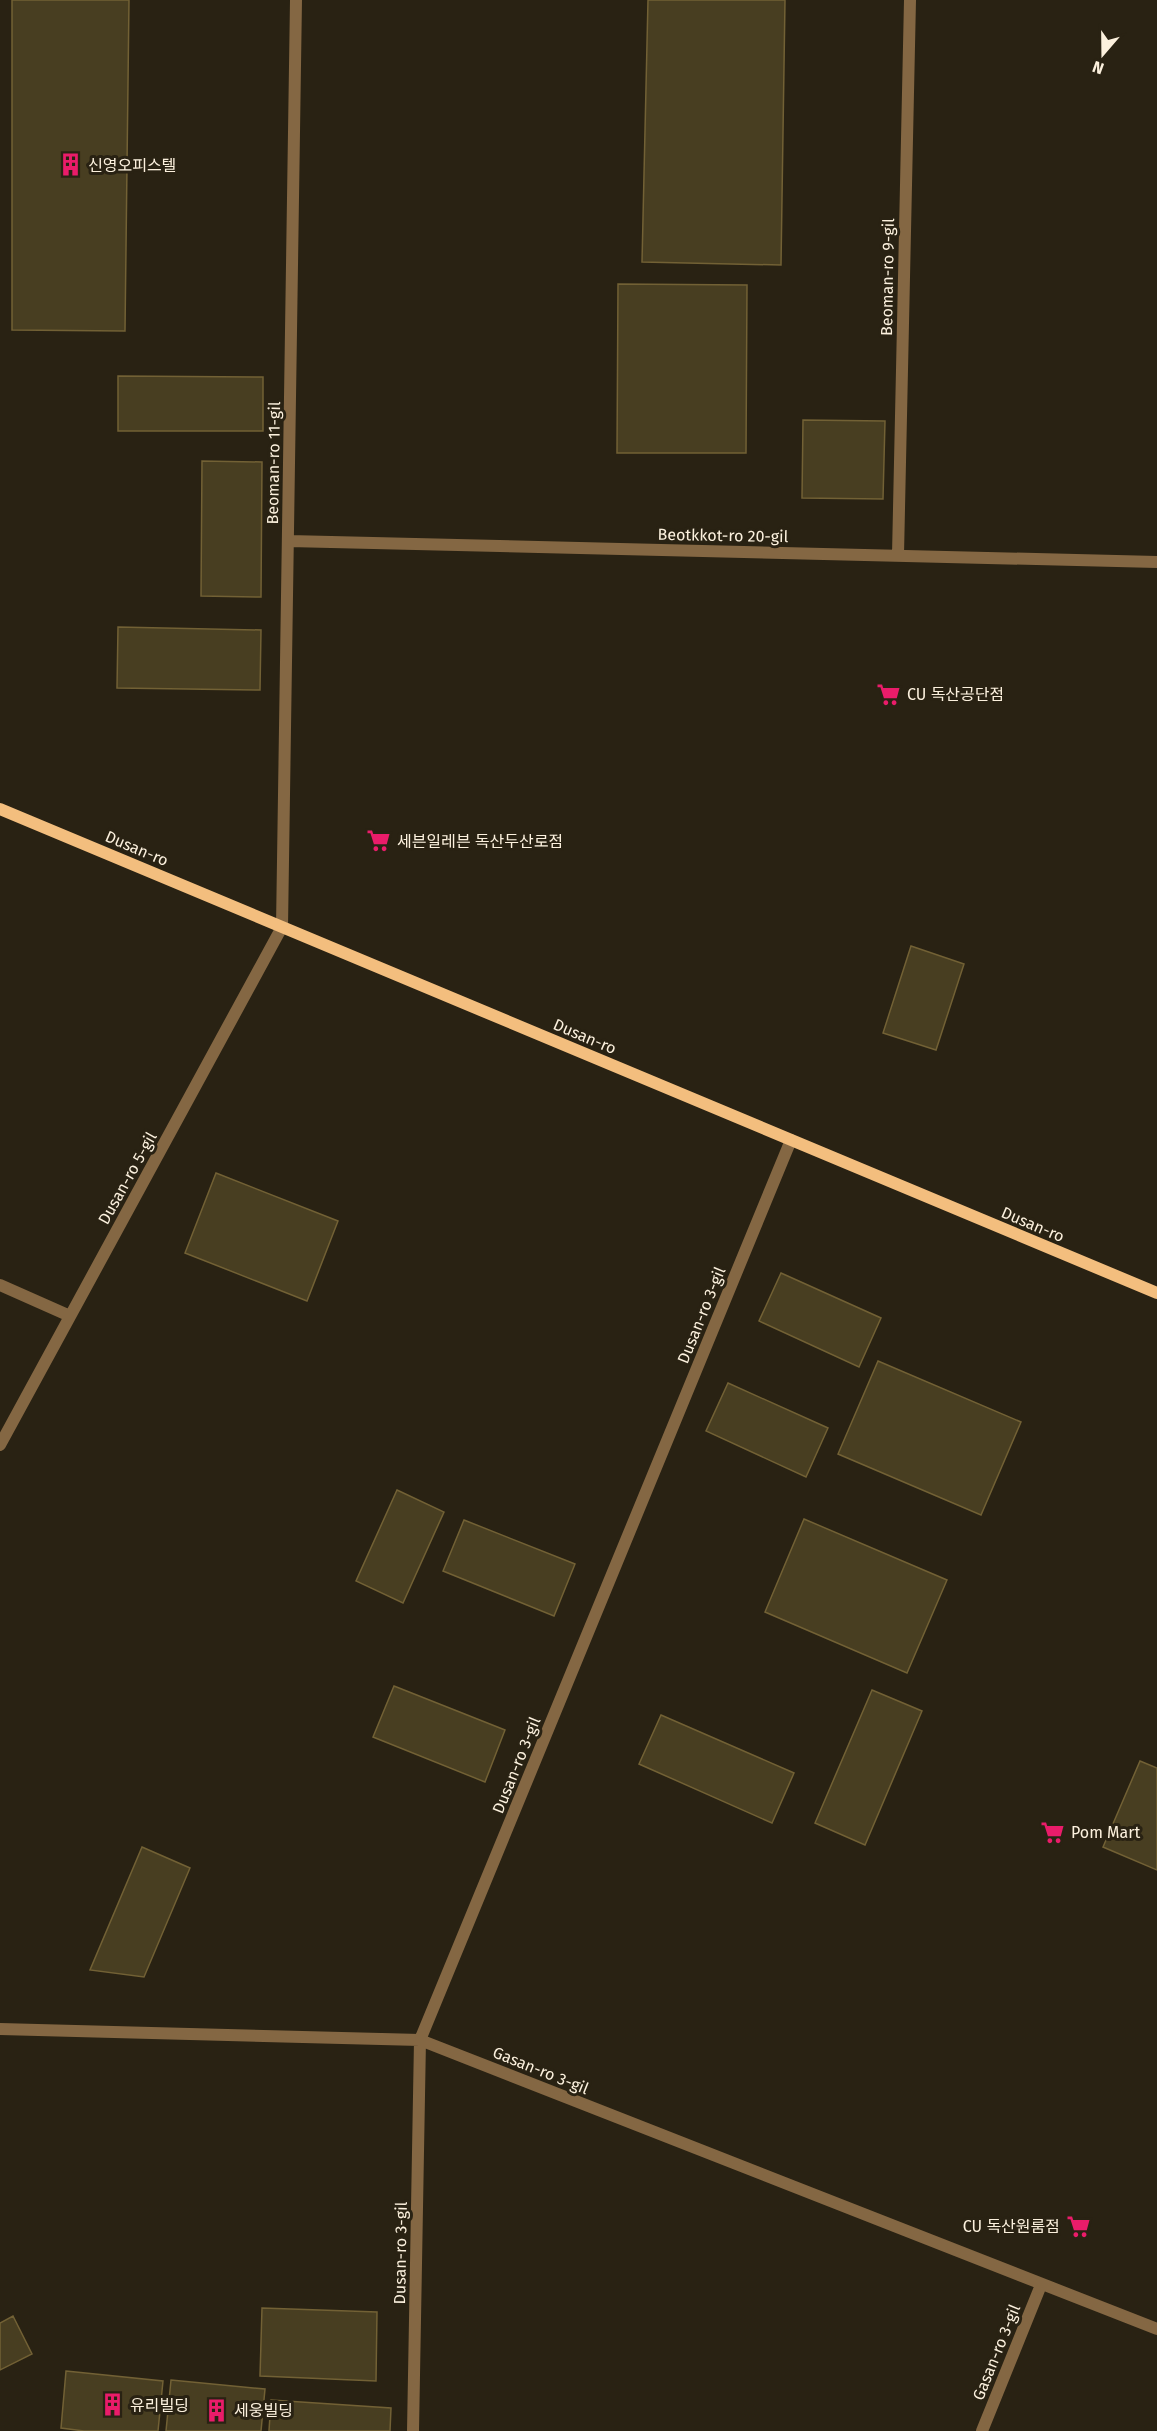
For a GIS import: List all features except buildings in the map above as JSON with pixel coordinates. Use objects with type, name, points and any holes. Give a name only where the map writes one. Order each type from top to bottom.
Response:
[{"type":"street","name":"Beoman-ro 11-gil","points":[[282,927],[296,0]]},
{"type":"street","name":"Beoman-ro 9-gil","points":[[898,555],[910,0]]},
{"type":"street","name":"Beotkkot-ro 20-gil","points":[[289,541],[1157,562]]},
{"type":"street","name":"Dusan-ro","points":[[0,809],[1157,1293]]},
{"type":"street","name":"Dusan-ro 5-gil","points":[[0,1445],[282,927]]},
{"type":"street","name":"Dusan-ro 3-gil","points":[[413,2431],[420,2040],[791,1140]]},
{"type":"street","points":[[0,1285],[70,1316]]},
{"type":"street","name":"Gasan-ro 3-gil","points":[[0,2029],[420,2040],[1157,2329]]},
{"type":"street","name":"Gasan-ro 3-gil","points":[[982,2431],[1041,2285]]},
{"type":"place","name":"신영오피스텔","points":[[70,165]]},
{"type":"place","name":"CU 독산공단점","points":[[889,694]]},
{"type":"place","name":"세븐일레븐 독산두산로점","points":[[379,841]]},
{"type":"place","name":"Pom Mart","points":[[1053,1832]]},
{"type":"place","name":"CU 독산원룸점","points":[[1078,2226]]},
{"type":"place","name":"유리빌딩","points":[[112,2405]]},
{"type":"place","name":"세웅빌딩","points":[[216,2410]]}]
